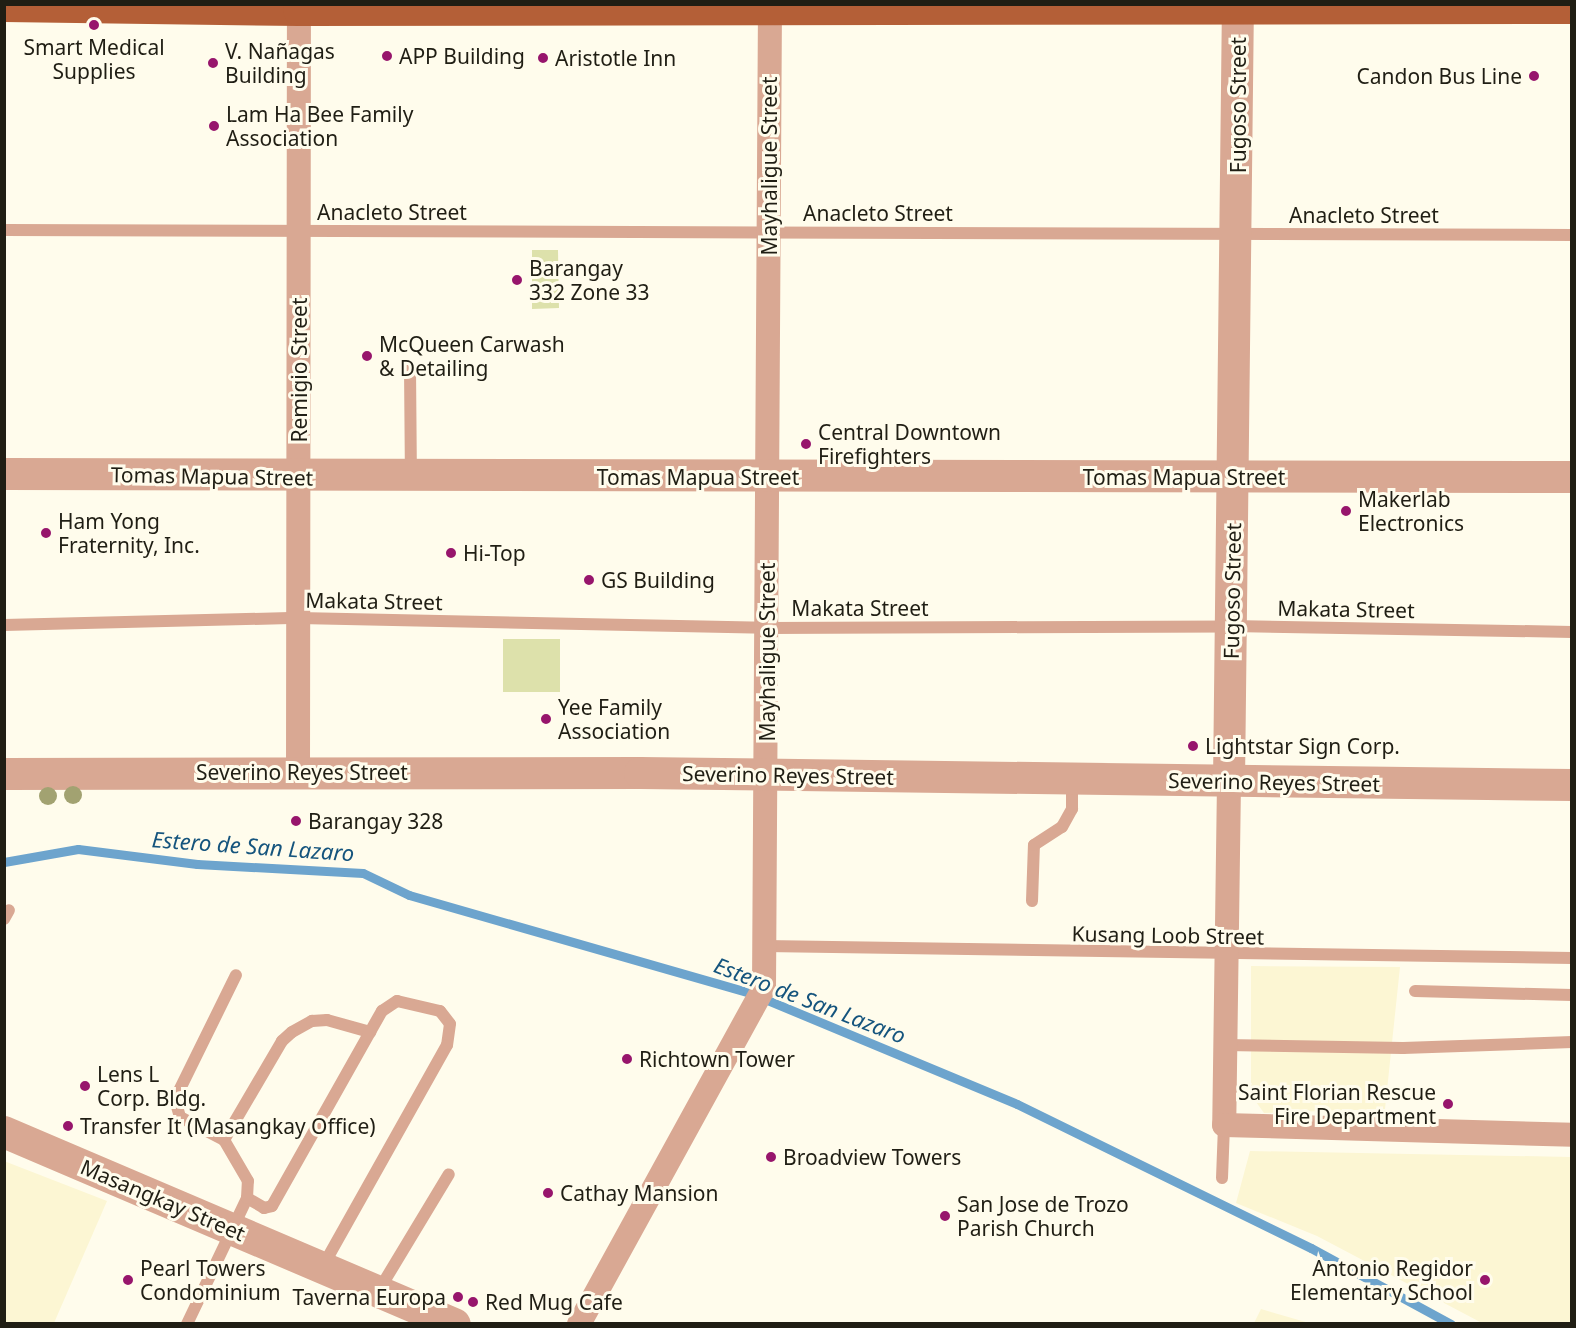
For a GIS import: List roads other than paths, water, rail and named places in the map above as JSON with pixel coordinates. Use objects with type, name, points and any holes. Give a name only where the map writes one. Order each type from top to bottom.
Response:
[{"type":"main road","points":[[4,5],[1572,7]]},
{"type":"street","name":"Fugoso Street","points":[[1224,1125],[1234,477],[1238,5]]},
{"type":"street","name":"Mayhaligue Street","points":[[579,1323],[764,987],[770,6]]},
{"type":"street","name":"Remigio Street","points":[[298,771],[299,7]]},
{"type":"street","name":"Tomas Mapua Street","points":[[4,474],[299,477],[1572,477]]},
{"type":"street","name":"Severino Reyes Street","points":[[4,774],[298,771],[766,774],[1572,785]]},
{"type":"street","points":[[1224,1125],[1572,1135]]},
{"type":"street","name":"Masangkay Street","points":[[4,1132],[455,1323]]},
{"type":"lane","name":"Anacleto Street","points":[[4,230],[1572,235]]},
{"type":"lane","points":[[410,369],[411,477]]},
{"type":"lane","name":"Makata Street","points":[[4,625],[299,618],[767,628],[1232,626],[1572,632]]},
{"type":"lane","points":[[1032,901],[1034,845],[1062,826],[1072,809],[1072,779]]},
{"type":"lane","name":"Kusang Loob Street","points":[[765,946],[1226,956],[1572,958]]},
{"type":"lane","points":[[187,1323],[247,1198],[248,1181],[225,1140],[180,1117],[175,1099],[236,975]]},
{"type":"lane","points":[[1415,991],[1572,995]]},
{"type":"lane","points":[[247,1198],[264,1208],[272,1206],[382,1011],[397,1001],[440,1011],[450,1024],[447,1045],[322,1268]]},
{"type":"lane","points":[[225,1140],[282,1041],[292,1032],[312,1021],[327,1020],[370,1032]]},
{"type":"lane","points":[[1225,1045],[1403,1048],[1572,1042]]},
{"type":"lane","name":"Fugoso Street","points":[[1222,1178],[1224,1125]]},
{"type":"lane","points":[[379,1290],[449,1174]]},
{"type":"waterway","name":"Estero de San Lazaro","points":[[4,862],[78,849],[197,864],[363,873],[409,895],[748,992],[1017,1104],[1311,1248],[1451,1324]]},
{"type":"place","name":"Smart Medical Supplies","points":[[94,25]]},
{"type":"place","name":"APP Building","points":[[387,56]]},
{"type":"place","name":"Aristotle Inn","points":[[543,58]]},
{"type":"place","name":"V. Nañagas Building","points":[[213,63]]},
{"type":"place","name":"Candon Bus Line","points":[[1534,76]]},
{"type":"place","name":"Lam Ha Bee Family Association","points":[[214,126]]},
{"type":"place","name":"Barangay 332 Zone 33","points":[[517,280]]},
{"type":"place","name":"McQueen Carwash & Detailing","points":[[367,356]]},
{"type":"place","name":"Central Downtown Firefighters","points":[[806,444]]},
{"type":"place","name":"Makerlab Electronics","points":[[1346,511]]},
{"type":"place","name":"Ham Yong Fraternity, Inc.","points":[[46,533]]},
{"type":"place","name":"Hi-Top","points":[[451,553]]},
{"type":"place","name":"GS Building","points":[[589,580]]},
{"type":"place","name":"Yee Family Association","points":[[546,719]]},
{"type":"place","name":"Lightstar Sign Corp.","points":[[1193,746]]},
{"type":"place","name":"Barangay 328","points":[[296,821]]},
{"type":"place","name":"Richtown Tower","points":[[627,1059]]},
{"type":"place","name":"Lens L Corp. Bldg.","points":[[85,1086]]},
{"type":"place","name":"Saint Florian Rescue Fire Department","points":[[1448,1104]]},
{"type":"place","name":"Transfer It (Masangkay Office)","points":[[68,1126]]},
{"type":"place","name":"Broadview Towers","points":[[771,1157]]},
{"type":"place","name":"Cathay Mansion","points":[[548,1193]]},
{"type":"place","name":"San Jose de Trozo Parish Church","points":[[945,1216]]},
{"type":"place","name":"Pearl Towers Condominium","points":[[128,1280]]},
{"type":"place","name":"Antonio Regidor Elementary School","points":[[1485,1280]]},
{"type":"place","name":"Taverna Europa","points":[[458,1297]]},
{"type":"place","name":"Red Mug Cafe","points":[[473,1302]]}]
